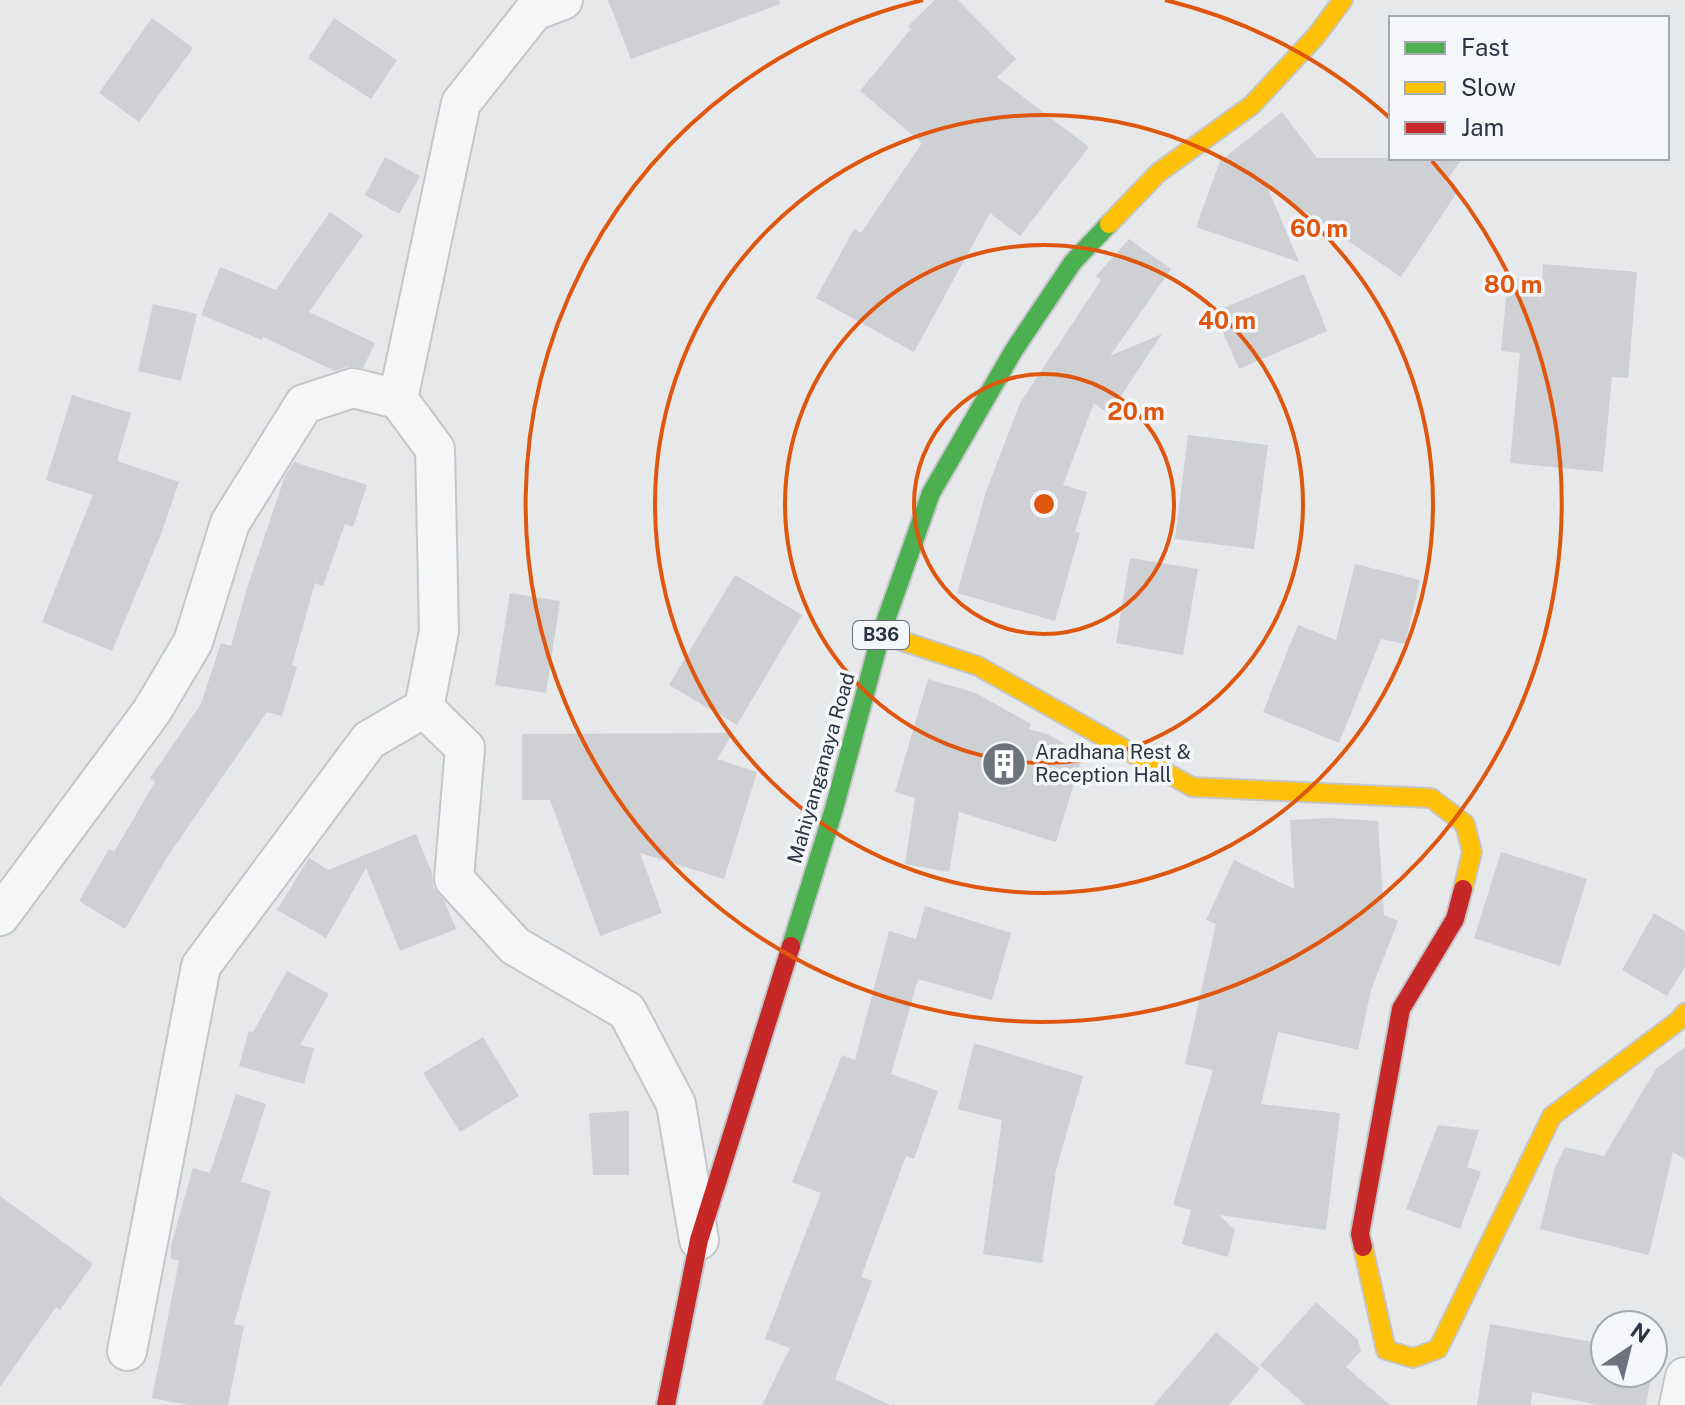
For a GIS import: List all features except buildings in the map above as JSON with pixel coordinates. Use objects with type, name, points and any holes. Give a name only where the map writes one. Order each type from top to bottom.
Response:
[{"type":"street","name":"Mahiyanganaya Road","points":[[666,1405],[699,1240],[834,809],[881,634],[931,493],[1014,350],[1073,262],[1158,173],[1252,105],[1316,36],[1343,0]]},
{"type":"street","points":[[398,399],[461,103],[546,4]]},
{"type":"street","points":[[0,916],[152,711],[193,642],[230,523],[304,404],[353,388],[398,399],[435,449],[439,631],[424,708],[369,740],[201,966],[127,1351]]},
{"type":"street","points":[[881,634],[978,666],[1192,787],[1431,798],[1465,824],[1472,852],[1455,919],[1401,1009],[1360,1234],[1386,1350],[1413,1358],[1438,1349],[1552,1116],[1685,1013]]},
{"type":"street","points":[[424,708],[465,748],[454,879],[515,946],[627,1011],[676,1104],[699,1240]]},
{"type":"street","points":[[1679,1405],[1685,1377]]},
{"type":"traffic: fast","points":[[791,946],[834,809],[881,634],[931,493],[1014,350],[1073,262],[1109,224]]},
{"type":"traffic: slow","points":[[1109,224],[1158,173],[1252,105],[1316,36],[1343,0]]},
{"type":"traffic: slow","points":[[881,634],[978,666],[1192,787],[1431,798],[1465,824],[1472,852],[1463,889]]},
{"type":"traffic: slow","points":[[1363,1247],[1386,1350],[1413,1358],[1438,1349],[1552,1116],[1685,1013]]},
{"type":"traffic: jam","points":[[1363,1247],[1360,1234],[1401,1009],[1455,919],[1463,889]]},
{"type":"traffic: jam","points":[[666,1405],[699,1240],[791,946]]},
{"type":"place","name":"Aradhana Rest & Reception Hall","points":[[1004,764]]}]
